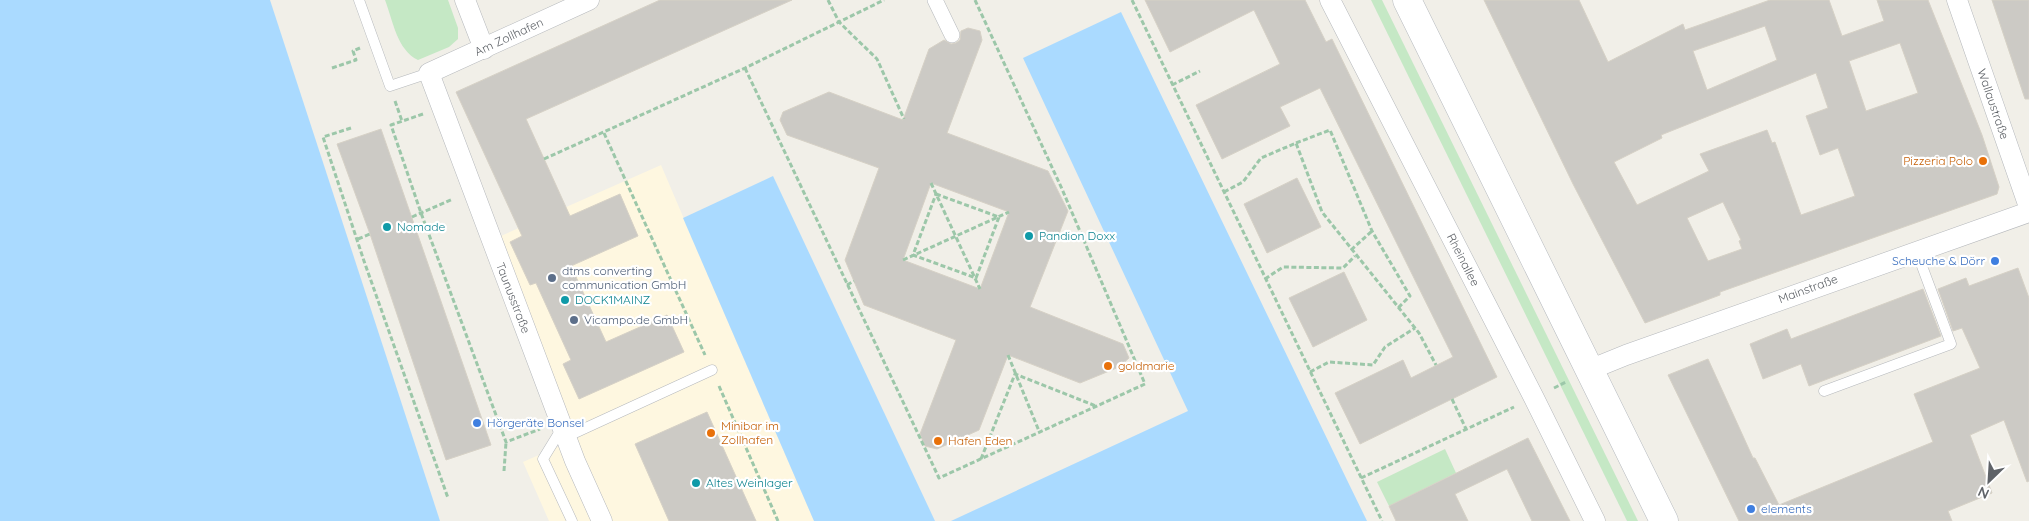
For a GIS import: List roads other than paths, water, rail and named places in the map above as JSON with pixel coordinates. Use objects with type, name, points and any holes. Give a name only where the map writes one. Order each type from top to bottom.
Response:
[{"type":"main road","points":[[1407,0],[1664,521]]},
{"type":"street","points":[[465,0],[484,49]]},
{"type":"street","name":"Am Zollhafen","points":[[429,72],[484,49],[589,0]]},
{"type":"street","points":[[935,0],[952,35]]},
{"type":"street","name":"Rheinallee","points":[[1330,0],[1595,521]]},
{"type":"street","name":"Wallaustraße","points":[[1957,0],[2029,207]]},
{"type":"street","name":"Taunusstraße","points":[[429,72],[563,428],[602,521]]},
{"type":"street","name":"Mainstraße","points":[[1589,370],[1916,250],[2029,212]]},
{"type":"lane","points":[[359,0],[390,86],[429,72]]},
{"type":"lane","points":[[1824,391],[1951,344],[1916,250]]},
{"type":"lane","points":[[572,521],[543,459],[563,428],[712,370]]},
{"type":"water","points":[[0,0],[270,0],[440,521],[0,521]]},
{"type":"water","points":[[1121,12],[1367,521],[951,521],[1188,411],[1023,58]]},
{"type":"water","points":[[773,176],[935,521],[814,521],[683,218]]},
{"type":"place","name":"Pizzeria Polo","points":[[1983,161]]},
{"type":"place","name":"Nomade","points":[[387,227]]},
{"type":"place","name":"Pandion Doxx","points":[[1029,236]]},
{"type":"place","name":"Scheuche & Dörr","points":[[1995,261]]},
{"type":"place","name":"dtms converting communication GmbH","points":[[552,278]]},
{"type":"place","name":"DOCK1MAINZ","points":[[565,300]]},
{"type":"place","name":"Vicampo.de GmbH","points":[[574,320]]},
{"type":"place","name":"goldmarie","points":[[1108,366]]},
{"type":"place","name":"Hörgeräte Bonsel","points":[[477,423]]},
{"type":"place","name":"Minibar im Zollhafen","points":[[711,433]]},
{"type":"place","name":"Hafen Eden","points":[[938,441]]},
{"type":"place","name":"Altes Weinlager","points":[[696,483]]},
{"type":"place","name":"elements","points":[[1751,509]]}]
